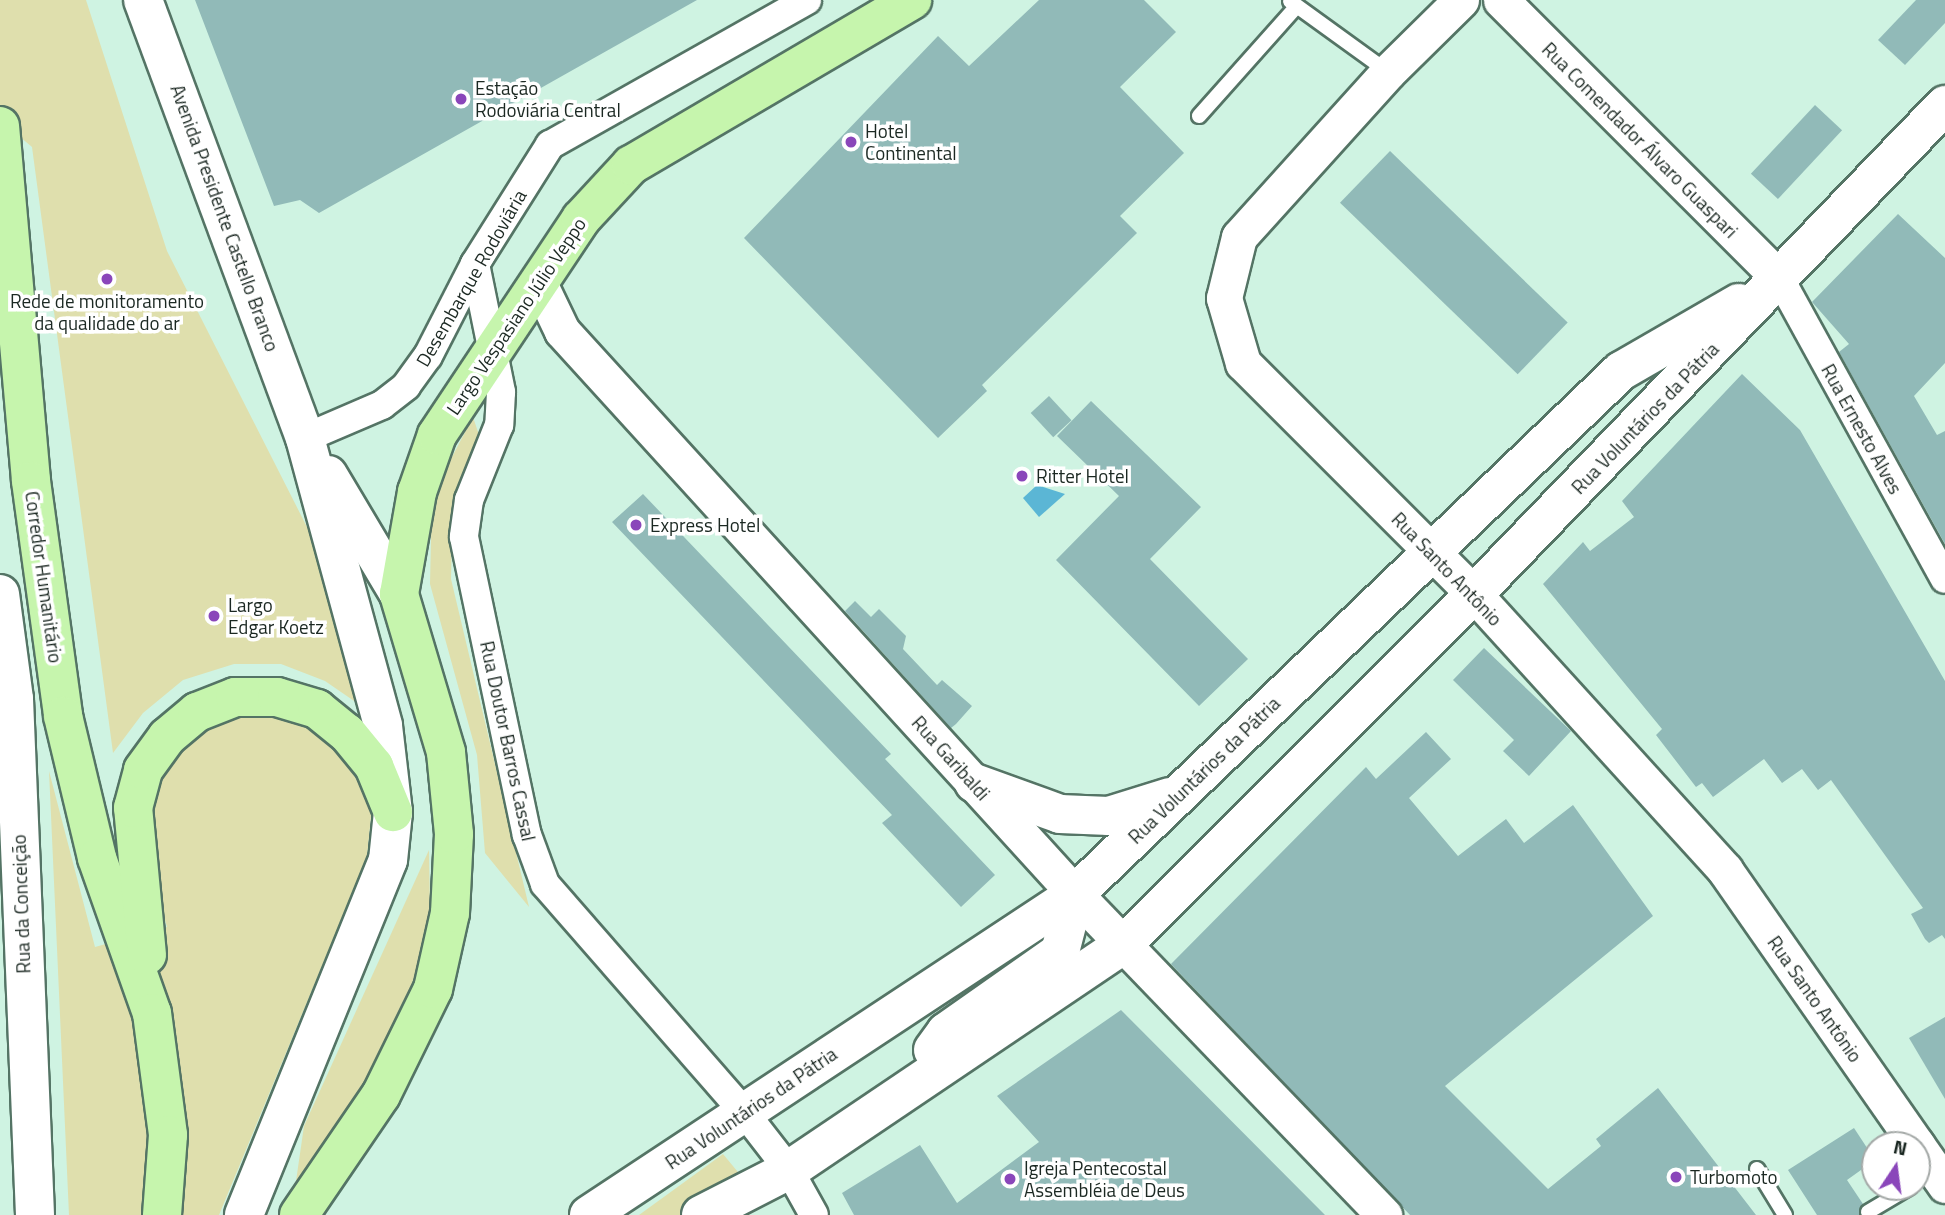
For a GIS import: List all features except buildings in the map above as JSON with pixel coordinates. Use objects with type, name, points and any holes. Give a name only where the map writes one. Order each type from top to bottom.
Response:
[{"type":"main road","name":"Avenida Presidente Castello Branco","points":[[143,0],[305,438],[383,726],[393,812]]},
{"type":"main road","name":"Largo Vespasiano Júlio Veppo","points":[[399,594],[417,492],[436,435],[540,285],[581,219],[631,165],[912,0]]},
{"type":"main road","name":"Rua Voluntários da Pátria","points":[[701,1215],[789,1170],[1124,944],[1474,594],[1945,105]]},
{"type":"main road","name":"Corredor Humanitário","points":[[0,126],[31,481],[63,716],[97,858],[152,1013]]},
{"type":"main road","name":"Rua Voluntários da Pátria","points":[[589,1215],[1075,894],[1621,371],[1780,279]]},
{"type":"main road","name":"Avenida Presidente Castello Branco","points":[[305,438],[399,594]]},
{"type":"main road","name":"Rua da Conceição","points":[[0,594],[14,699],[11,965],[35,1215]]},
{"type":"main road","points":[[299,1215],[380,1095],[433,989],[450,913],[454,834],[446,752],[399,594]]},
{"type":"main road","points":[[162,1215],[168,1135],[152,1013],[133,808],[143,770],[167,737],[197,712],[235,697],[277,697],[317,709],[347,733],[374,766],[393,812],[388,860],[247,1212]]},
{"type":"main road","points":[[974,783],[1060,814],[1109,816],[1179,794]]},
{"type":"main road","points":[[902,1093],[946,1032],[1060,952],[1075,894]]},
{"type":"street","name":"Desembarque Rodoviária","points":[[305,438],[382,405],[406,386],[428,356],[475,264],[550,145],[807,0]]},
{"type":"street","name":"Rua Santo Antônio","points":[[1461,0],[1388,72],[1239,237],[1224,298],[1243,363],[1474,594],[1725,870],[1899,1131]]},
{"type":"street","name":"Rua Comendador Álvaro Guaspari","points":[[1501,0],[1780,279]]},
{"type":"street","name":"Rua Doutor Barros Cassal","points":[[475,264],[501,392],[499,425],[469,500],[464,537],[527,835],[545,884],[744,1112],[789,1170],[814,1215]]},
{"type":"street","name":"Rua Ernesto Alves","points":[[1780,279],[1945,579]]},
{"type":"street","name":"Rua Garibaldi","points":[[540,285],[562,331],[1075,894],[1384,1215]]},
{"type":"lane","points":[[1199,116],[1292,3],[1388,72]]},
{"type":"lane","points":[[1757,1170],[1785,1215]]},
{"type":"green space","points":[[0,0],[86,0],[167,251],[308,529],[357,703],[325,681],[281,664],[234,664],[183,680],[143,713],[113,753],[32,147],[0,120]]},
{"type":"green space","points":[[473,417],[479,435],[453,500],[451,579],[529,907],[485,853],[477,755],[430,584],[432,495]]},
{"type":"green space","points":[[242,712],[278,712],[311,723],[360,774],[372,807],[367,857],[219,1215],[69,1215],[49,771],[95,947],[167,927],[147,859],[155,776],[206,724]]},
{"type":"green space","points":[[429,850],[430,911],[414,981],[366,1092],[295,1188],[304,1126]]},
{"type":"green space","points":[[723,1154],[747,1183],[681,1215],[639,1215]]},
{"type":"water","points":[[1037,485],[1065,494],[1039,517],[1023,498]]},
{"type":"place","name":"Estação Rodoviária Central","points":[[461,99]]},
{"type":"place","name":"Hotel Continental","points":[[851,142]]},
{"type":"place","name":"Rede de monitoramento da qualidade do ar","points":[[107,279]]},
{"type":"place","name":"Ritter Hotel","points":[[1022,476]]},
{"type":"place","name":"Express Hotel","points":[[636,525]]},
{"type":"place","name":"Largo Edgar Koetz","points":[[214,616]]},
{"type":"place","name":"Turbomoto","points":[[1676,1177]]},
{"type":"place","name":"Igreja Pentecostal Assembléia de Deus","points":[[1010,1179]]}]
